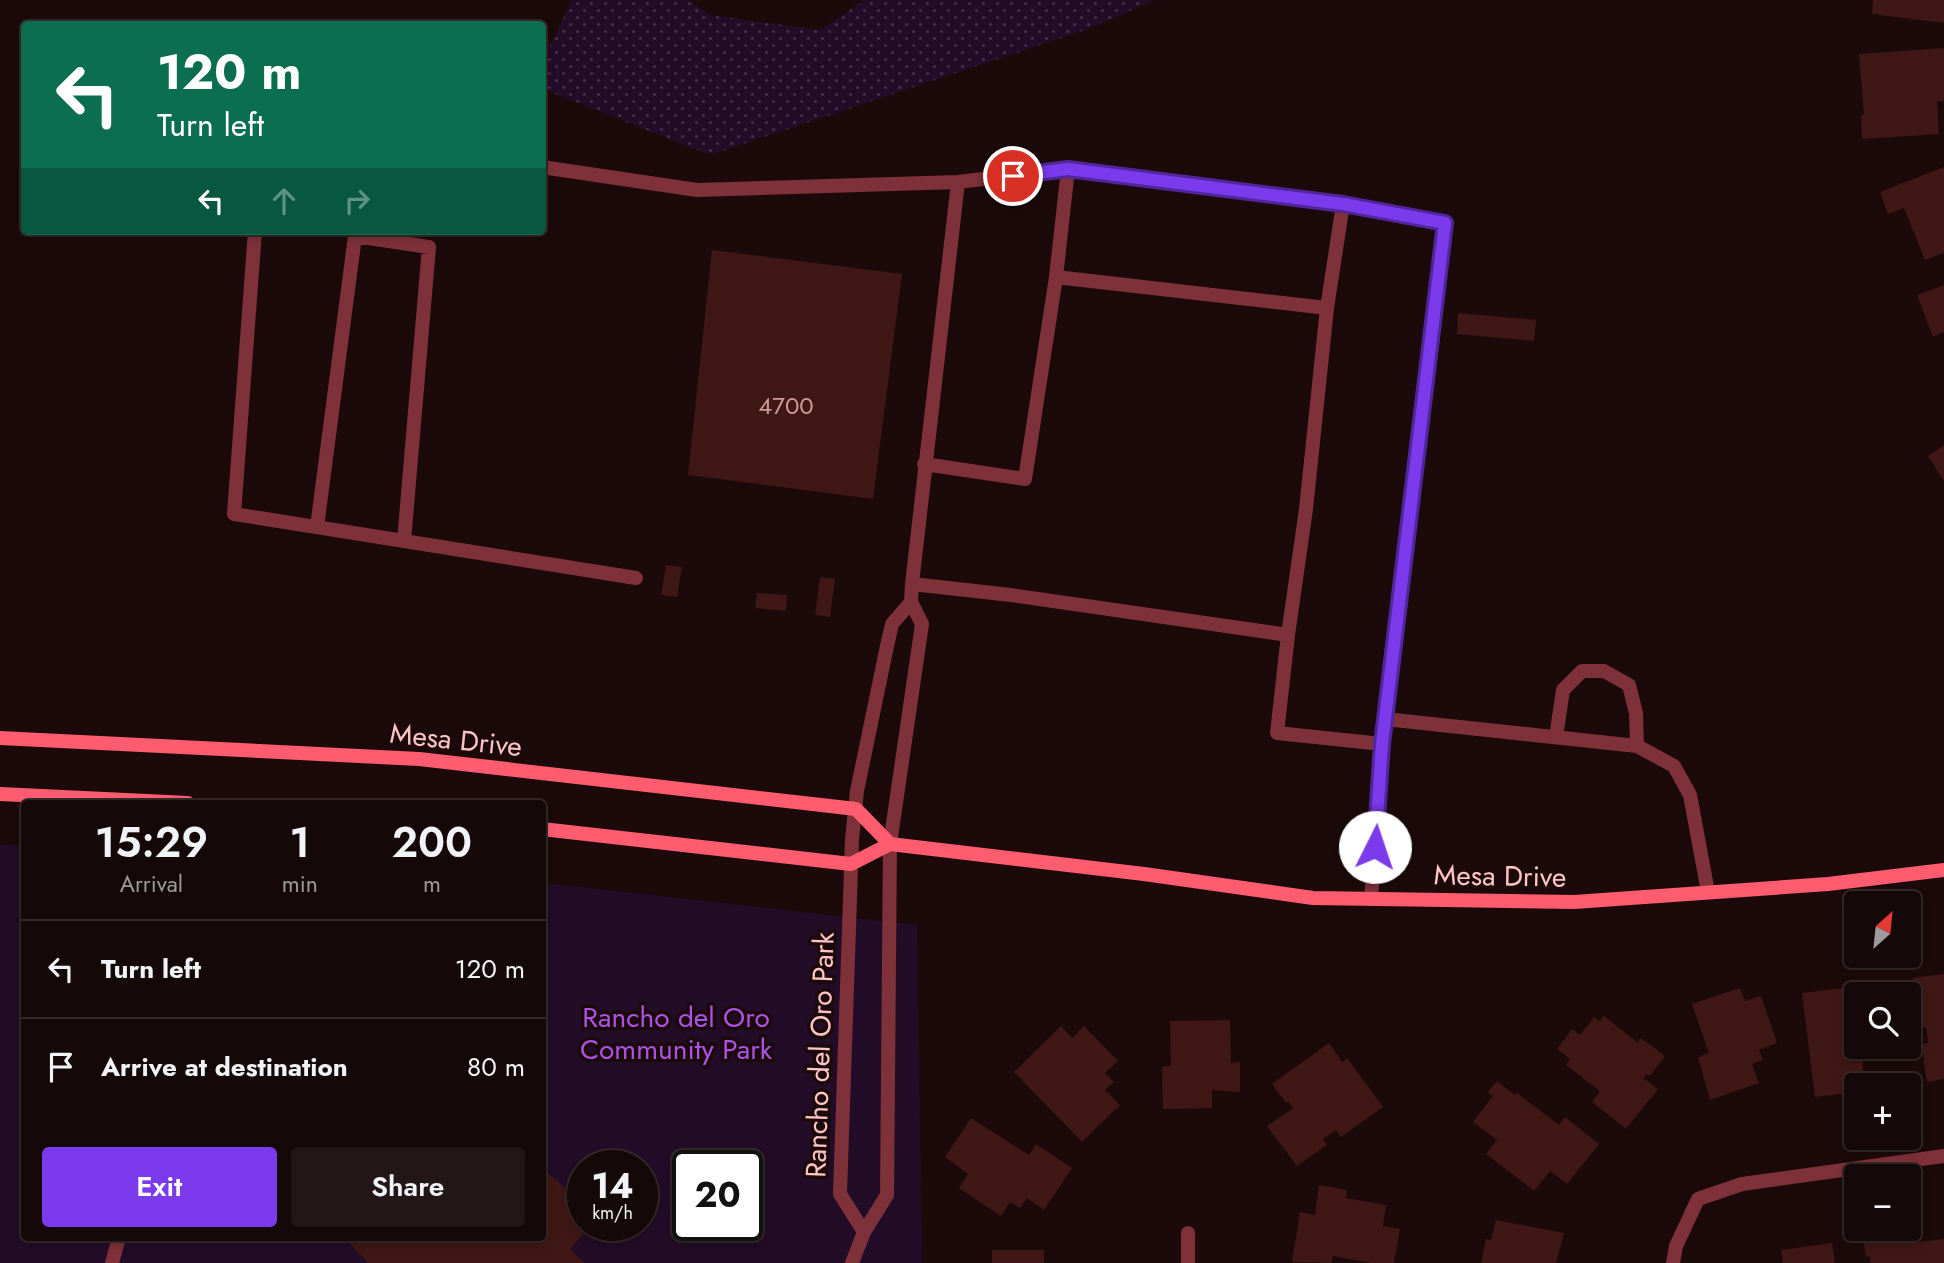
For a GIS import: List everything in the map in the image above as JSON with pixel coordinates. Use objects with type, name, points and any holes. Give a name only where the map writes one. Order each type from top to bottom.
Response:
[{"type":"main road","name":"Mesa Drive","points":[[0,738],[419,759],[856,809]]},
{"type":"main road","points":[[0,794],[125,800]]},
{"type":"main road","points":[[546,829],[851,864],[890,844],[856,809]]},
{"type":"main road","name":"Mesa Drive","points":[[890,844],[1143,874],[1313,898],[1574,902],[1839,883],[1944,870]]},
{"type":"street","points":[[546,168],[697,190],[958,182],[1068,169],[1343,204],[1445,223],[1382,744],[1371,899]]},
{"type":"street","points":[[924,464],[1025,479],[1056,277],[1068,169]]},
{"type":"street","points":[[852,1263],[864,1232],[887,1195],[890,844],[922,624],[911,602],[912,584],[958,182]]},
{"type":"street","points":[[1343,204],[1327,308],[1306,509],[1277,733],[1382,744]]},
{"type":"street","points":[[255,235],[234,514],[636,578]]},
{"type":"street","points":[[317,527],[355,236],[429,247],[404,541]]},
{"type":"street","points":[[1056,277],[1327,308]]},
{"type":"street","points":[[912,584],[1024,597],[1289,635]]},
{"type":"street","name":"Rancho del Oro Park","points":[[864,1232],[839,1194],[852,839],[892,624],[911,602]]},
{"type":"street","points":[[1556,737],[1563,690],[1582,671],[1604,671],[1629,685],[1636,713],[1637,746]]},
{"type":"street","points":[[1385,719],[1637,746],[1674,766],[1690,794],[1708,892]]},
{"type":"street","points":[[1672,1263],[1676,1246],[1698,1199],[1742,1184],[1944,1156]]},
{"type":"street","points":[[1188,1233],[1188,1263]]},
{"type":"street","points":[[112,1263],[118,1241]]},
{"type":"green space","points":[[572,0],[689,0],[710,15],[820,30],[864,0],[1155,0],[1088,29],[710,155],[546,90],[546,54]]},
{"type":"green space","name":"Rancho del Oro Community Park","points":[[0,845],[21,845],[21,1241],[546,1241],[546,883],[917,925],[922,1263],[0,1263]]},
{"type":"building","points":[[1873,0],[1944,0],[1944,23],[1872,14]]},
{"type":"building","points":[[1944,48],[1944,101],[1937,101],[1939,134],[1862,139],[1861,115],[1864,115],[1859,54]]},
{"type":"building","points":[[1944,167],[1944,253],[1925,260],[1904,208],[1888,214],[1880,192]]},
{"type":"building","points":[[712,250],[902,274],[873,499],[688,475]]},
{"type":"building","points":[[1944,285],[1944,332],[1933,337],[1917,295]]},
{"type":"building","points":[[1458,313],[1536,320],[1534,341],[1457,334]]},
{"type":"building","points":[[1944,445],[1944,481],[1928,456]]},
{"type":"building","points":[[666,565],[682,567],[677,597],[661,595]]},
{"type":"building","points":[[820,577],[835,579],[830,617],[815,615]]},
{"type":"building","points":[[757,593],[787,595],[786,611],[755,608]]},
{"type":"building","points":[[1944,974],[1944,1079],[1927,1082],[1921,1044],[1928,1043],[1926,1027],[1921,1028],[1921,982],[1913,982],[1912,978]]},
{"type":"building","points":[[1740,988],[1745,1001],[1761,996],[1777,1043],[1759,1050],[1763,1060],[1752,1064],[1759,1083],[1710,1100],[1698,1057],[1709,1053],[1692,1004]]},
{"type":"building","points":[[1844,988],[1844,1059],[1872,1059],[1862,1060],[1864,1073],[1844,1073],[1844,1094],[1815,1097],[1802,993]]},
{"type":"building","points":[[1604,1016],[1638,1043],[1641,1038],[1665,1056],[1650,1076],[1647,1074],[1643,1078],[1658,1089],[1626,1129],[1592,1102],[1600,1091],[1566,1065],[1570,1059],[1557,1049],[1572,1029],[1580,1035],[1594,1017],[1600,1021]]},
{"type":"building","points":[[1230,1020],[1231,1063],[1240,1062],[1240,1092],[1212,1090],[1212,1108],[1163,1109],[1162,1069],[1164,1066],[1171,1066],[1170,1021]]},
{"type":"building","points":[[1061,1026],[1072,1038],[1084,1026],[1118,1061],[1105,1073],[1114,1082],[1105,1090],[1120,1105],[1082,1142],[1014,1072]]},
{"type":"building","points":[[1329,1043],[1342,1062],[1347,1058],[1383,1107],[1341,1137],[1336,1130],[1323,1139],[1327,1145],[1297,1166],[1267,1126],[1293,1108],[1272,1084]]},
{"type":"building","points":[[1497,1081],[1559,1125],[1565,1117],[1599,1144],[1567,1184],[1550,1171],[1534,1191],[1486,1154],[1497,1140],[1473,1122],[1493,1096],[1488,1092]]},
{"type":"building","points":[[971,1118],[1029,1155],[1036,1144],[1072,1168],[1044,1210],[1027,1198],[1020,1208],[1010,1202],[1001,1216],[959,1188],[968,1174],[945,1157]]},
{"type":"building","points":[[546,1171],[567,1190],[567,1241],[577,1241],[570,1249],[585,1263],[368,1263],[348,1241],[546,1241]]},
{"type":"building","points":[[1319,1185],[1347,1190],[1346,1198],[1386,1205],[1383,1226],[1400,1229],[1394,1263],[1370,1263],[1333,1256],[1331,1263],[1292,1262],[1300,1212],[1315,1215]]},
{"type":"building","points":[[1496,1220],[1564,1233],[1556,1263],[1481,1263],[1486,1239],[1491,1240]]},
{"type":"building","points":[[1944,1239],[1944,1263],[1871,1263],[1870,1256],[1866,1257],[1863,1241],[1916,1242]]},
{"type":"building","points":[[1832,1243],[1835,1263],[1783,1263],[1781,1250]]},
{"type":"building","points":[[992,1250],[1044,1250],[1044,1263],[992,1263]]},
{"type":"route","points":[[1013,176],[1068,169],[1343,204],[1445,223],[1382,744],[1375,847]]}]
